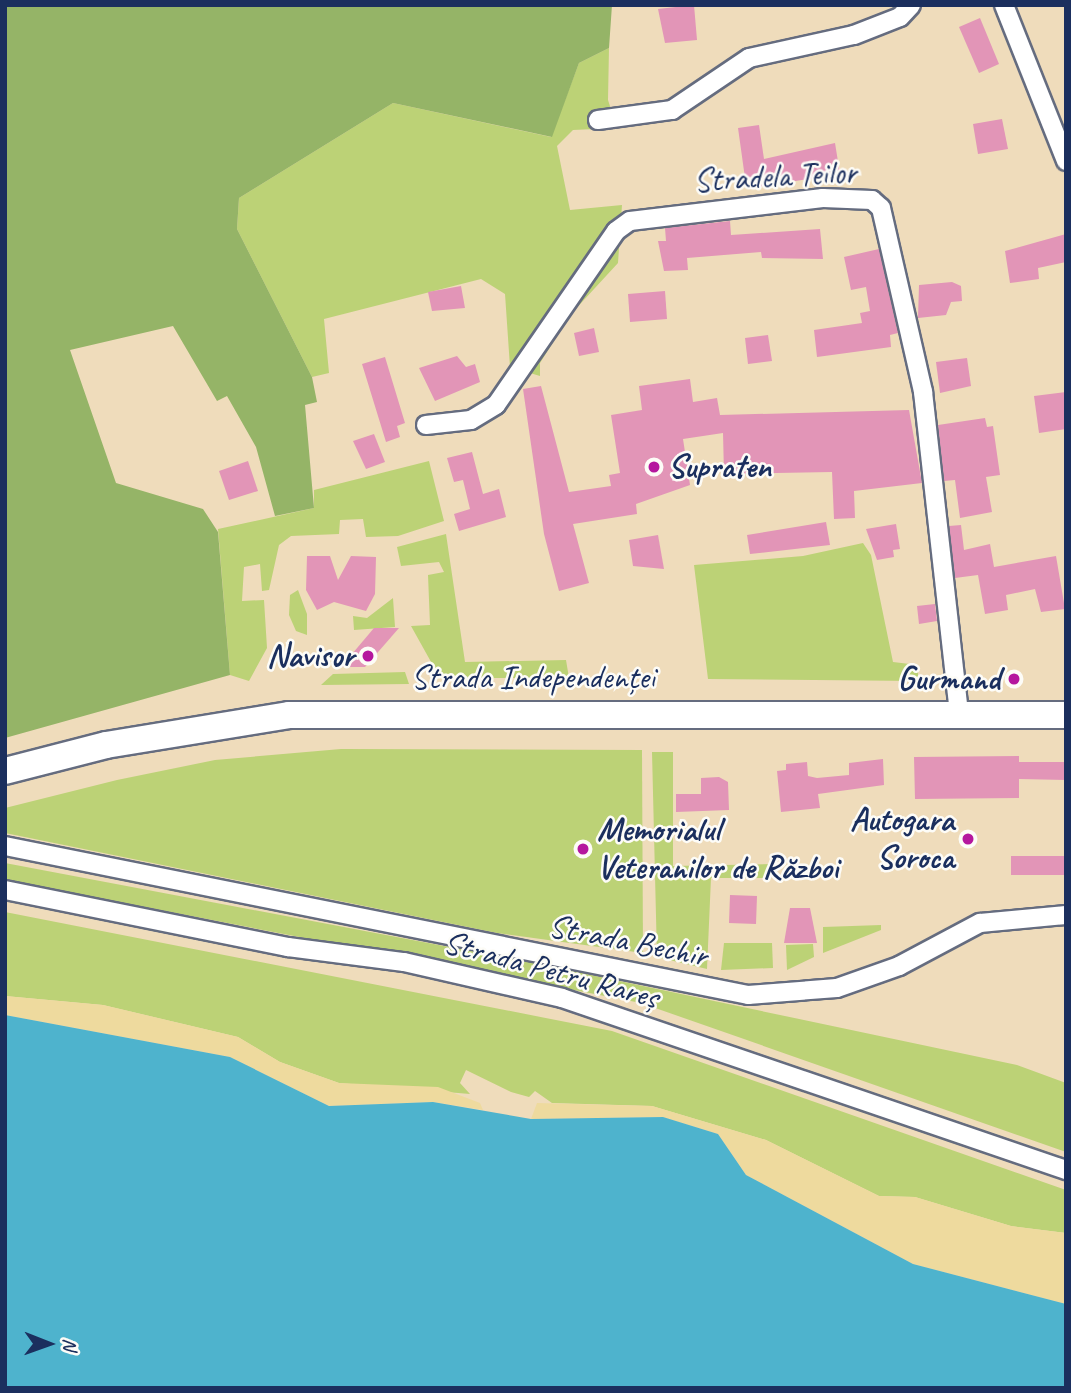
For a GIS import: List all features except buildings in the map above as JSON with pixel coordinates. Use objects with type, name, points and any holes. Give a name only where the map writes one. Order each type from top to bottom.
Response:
[{"type":"main road","name":"Strada Independenței","points":[[5,771],[106,745],[289,715],[1066,715]]},
{"type":"street","points":[[598,120],[672,110],[749,58],[853,35],[900,17],[911,5]]},
{"type":"street","points":[[1004,5],[1066,160]]},
{"type":"street","name":"Stradela Teilor","points":[[426,425],[471,420],[496,405],[616,231],[630,221],[823,198],[872,200],[881,208],[923,392],[959,715]]},
{"type":"street","name":"Strada Bechir","points":[[5,846],[748,995],[837,988],[899,966],[979,923],[1066,915]]},
{"type":"street","name":"Strada Petru Rareș","points":[[5,890],[288,947],[404,962],[562,998],[1066,1170]]},
{"type":"green space","points":[[5,5],[612,5],[609,48],[579,63],[552,137],[393,103],[239,198],[237,229],[312,377],[317,402],[305,405],[314,508],[275,516],[256,447],[227,396],[217,401],[173,326],[70,350],[116,483],[203,509],[218,532],[230,675],[5,738]]},
{"type":"green space","points":[[609,48],[608,100],[617,128],[573,130],[557,146],[570,210],[622,205],[618,263],[571,314],[540,363],[540,376],[510,367],[505,294],[481,279],[324,319],[329,373],[312,377],[237,229],[239,198],[393,103],[551,137],[579,63]]},
{"type":"green space","points":[[429,461],[444,521],[398,536],[366,537],[363,519],[340,520],[339,534],[291,536],[279,545],[269,590],[262,591],[260,564],[244,567],[242,601],[264,600],[267,648],[249,681],[230,675],[218,529],[314,508],[314,490]]},
{"type":"green space","points":[[446,534],[465,662],[566,660],[569,678],[440,678],[411,626],[430,625],[428,575],[444,572],[439,562],[401,566],[397,547]]},
{"type":"green space","points":[[863,543],[871,555],[893,662],[918,665],[918,681],[708,679],[694,565],[803,556]]},
{"type":"green space","points":[[298,590],[307,614],[307,635],[296,631],[289,615],[290,595]]},
{"type":"green space","points":[[393,598],[395,627],[354,630],[353,616],[367,618]]},
{"type":"green space","points":[[405,672],[409,684],[321,685],[333,674]]},
{"type":"green space","points":[[341,749],[642,750],[643,953],[497,933],[5,833],[5,808],[117,780],[215,760]]},
{"type":"green space","points":[[652,752],[673,752],[673,866],[771,864],[770,878],[711,878],[707,969],[657,957]]},
{"type":"green space","points":[[5,863],[534,963],[1017,1065],[1066,1083],[1066,1152],[641,1003],[5,880]]},
{"type":"green space","points":[[5,912],[612,1031],[1066,1190],[1066,1233],[1011,1226],[915,1197],[879,1196],[766,1140],[652,1106],[552,1103],[535,1091],[529,1097],[511,1092],[466,1070],[460,1083],[470,1094],[339,1083],[280,1062],[238,1037],[103,1005],[5,996]]},
{"type":"green space","points":[[881,925],[881,930],[823,953],[823,927]]},
{"type":"green space","points":[[724,943],[772,943],[773,968],[721,970]]},
{"type":"green space","points":[[813,944],[814,957],[787,970],[786,945]]},
{"type":"sand","points":[[5,996],[103,1005],[238,1037],[280,1062],[339,1083],[438,1087],[480,1103],[483,1110],[433,1102],[329,1106],[230,1057],[5,1015]]},
{"type":"sand","points":[[537,1103],[652,1106],[766,1140],[879,1196],[915,1197],[1011,1226],[1066,1233],[1066,1304],[913,1264],[746,1175],[718,1134],[662,1117],[531,1119]]},
{"type":"water","points":[[5,1015],[230,1057],[329,1106],[433,1102],[531,1119],[663,1117],[718,1134],[746,1175],[913,1264],[1066,1304],[1066,1388],[5,1388]]},
{"type":"place","name":"Supraten","points":[[654,467]]},
{"type":"place","name":"Navisor","points":[[368,656]]},
{"type":"place","name":"Gurmand","points":[[1014,679]]},
{"type":"place","name":"Autogara Soroca","points":[[968,839]]},
{"type":"place","name":"Memorialul Veteranilor de Război","points":[[583,849]]}]
